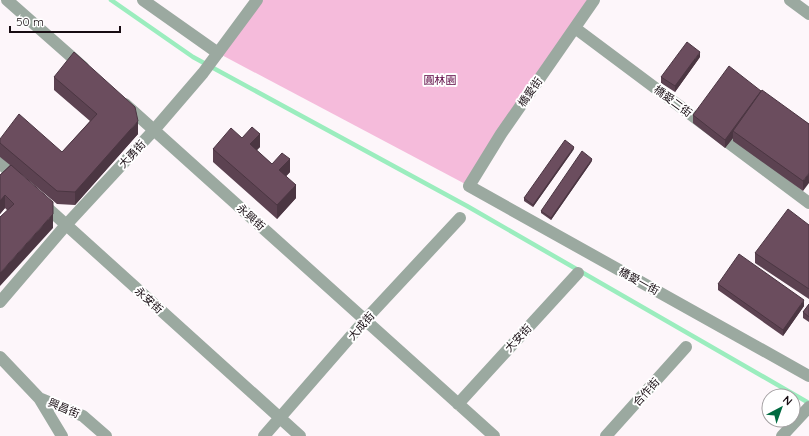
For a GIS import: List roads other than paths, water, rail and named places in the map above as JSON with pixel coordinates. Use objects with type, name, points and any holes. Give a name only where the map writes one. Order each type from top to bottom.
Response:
[{"type":"street","points":[[7,0],[90,73]]},
{"type":"street","points":[[143,0],[216,56]]},
{"type":"street","name":"大勇街","points":[[0,302],[203,73],[258,0]]},
{"type":"street","name":"橋愛街","points":[[469,186],[501,134],[594,0]]},
{"type":"street","points":[[790,0],[809,14]]},
{"type":"street","name":"橋愛二街","points":[[575,28],[809,203]]},
{"type":"street","name":"永興街","points":[[113,94],[494,436]]},
{"type":"street","name":"永安街","points":[[0,164],[66,226],[300,436]]},
{"type":"street","name":"橋愛一街","points":[[469,186],[809,376]]},
{"type":"street","name":"大成街","points":[[264,436],[366,320],[460,218]]},
{"type":"street","name":"大安街","points":[[458,404],[578,273]]},
{"type":"street","name":"合作街","points":[[606,436],[686,347]]},
{"type":"street","points":[[0,357],[39,398],[62,436]]},
{"type":"street","name":"興昌街","points":[[39,398],[83,416],[106,436]]},
{"type":"street","points":[[782,436],[808,408]]},
{"type":"waterway","points":[[111,0],[193,57],[467,206],[809,403]]},
{"type":"park label","name":"圓林園","points":[[440,80]]}]
